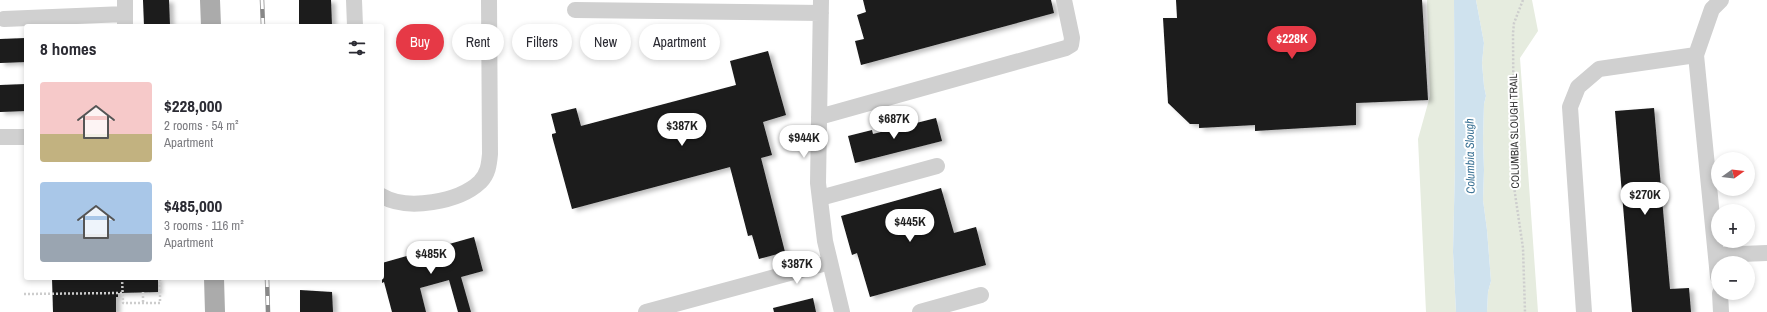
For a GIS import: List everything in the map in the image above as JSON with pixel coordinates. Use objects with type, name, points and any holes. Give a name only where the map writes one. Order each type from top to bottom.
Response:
[{"type":"main road","points":[[210,0],[211,24]]},
{"type":"main road","points":[[214,280],[215,312]]},
{"type":"street","points":[[354,0],[355,24]]},
{"type":"street","points":[[384,197],[390,201],[411,204],[436,201],[462,194],[480,182],[488,171],[490,154],[489,0]]},
{"type":"street","points":[[819,117],[1066,48],[1071,45],[1072,38],[1064,0]]},
{"type":"street","points":[[1721,0],[1712,9],[1696,55],[1716,255],[1767,253]]},
{"type":"street","points":[[575,10],[821,7],[819,117],[820,198],[825,241],[842,312]]},
{"type":"street","points":[[4,19],[125,13]]},
{"type":"street","points":[[1584,312],[1570,107],[1572,100],[1578,87],[1599,69],[1696,55]]},
{"type":"street","points":[[0,137],[24,137]]},
{"type":"street","points":[[820,198],[937,166]]},
{"type":"street","points":[[646,312],[830,262]]},
{"type":"street","points":[[920,312],[981,295]]},
{"type":"street","points":[[1720,300],[1721,312]]},
{"type":"path","name":"COLUMBIA SLOUGH TRAIL","points":[[1523,0],[1514,23],[1513,33],[1514,187],[1523,248],[1525,312]]},
{"type":"path","points":[[122,280],[122,303],[160,303],[160,280]]},
{"type":"path","points":[[142,292],[143,303]]},
{"type":"path","points":[[24,294],[122,293]]},
{"type":"shaded area","points":[[1427,0],[1454,0],[1455,164],[1453,252],[1456,312],[1426,312],[1418,139],[1430,96]]},
{"type":"shaded area","points":[[1476,0],[1532,0],[1538,31],[1520,58],[1538,312],[1487,312],[1488,292],[1491,281],[1483,200],[1484,104],[1486,96],[1482,63],[1484,43]]},
{"type":"water","name":"Columbia Slough","points":[[1454,0],[1476,0],[1484,43],[1482,63],[1486,96],[1484,104],[1483,200],[1491,281],[1488,292],[1487,312],[1456,312],[1453,252],[1455,164]]},
{"type":"building","points":[[143,0],[169,0],[170,24],[144,24]]},
{"type":"building","points":[[299,0],[331,0],[332,24],[299,24]]},
{"type":"building","points":[[863,0],[1051,0],[1054,13],[861,65],[855,41],[864,39],[857,15],[866,12]]},
{"type":"building","points":[[1176,0],[1422,0],[1428,100],[1356,103],[1356,125],[1255,131],[1255,125],[1199,128],[1199,124],[1190,124],[1168,103],[1163,18],[1177,18]]},
{"type":"building","points":[[24,38],[24,62],[0,63],[0,39]]},
{"type":"building","points":[[768,51],[786,115],[763,122],[772,155],[761,158],[785,252],[759,259],[752,235],[748,236],[730,167],[572,209],[552,136],[552,134],[556,133],[551,114],[576,108],[581,126],[736,85],[730,61]]},
{"type":"building","points":[[24,84],[24,111],[0,112],[0,85]]},
{"type":"building","points":[[1654,108],[1670,289],[1689,288],[1691,312],[1632,312],[1615,111]]},
{"type":"building","points":[[936,118],[942,141],[855,163],[848,136],[872,130],[873,134]]},
{"type":"building","points":[[941,188],[954,233],[976,227],[986,265],[870,297],[857,253],[852,255],[841,216]]},
{"type":"building","points":[[474,237],[483,271],[461,277],[471,312],[458,312],[449,280],[420,288],[426,312],[392,312],[384,282],[382,283],[382,280],[384,280],[384,262]]},
{"type":"building","points":[[52,280],[158,280],[158,292],[118,293],[118,297],[116,297],[116,312],[53,312]]},
{"type":"building","points":[[300,290],[332,292],[333,312],[300,312]]},
{"type":"building","points":[[813,298],[816,312],[774,312],[773,308]]},
{"type":"railway","points":[[262,0],[263,24]]},
{"type":"railway","points":[[267,280],[268,312]]}]
